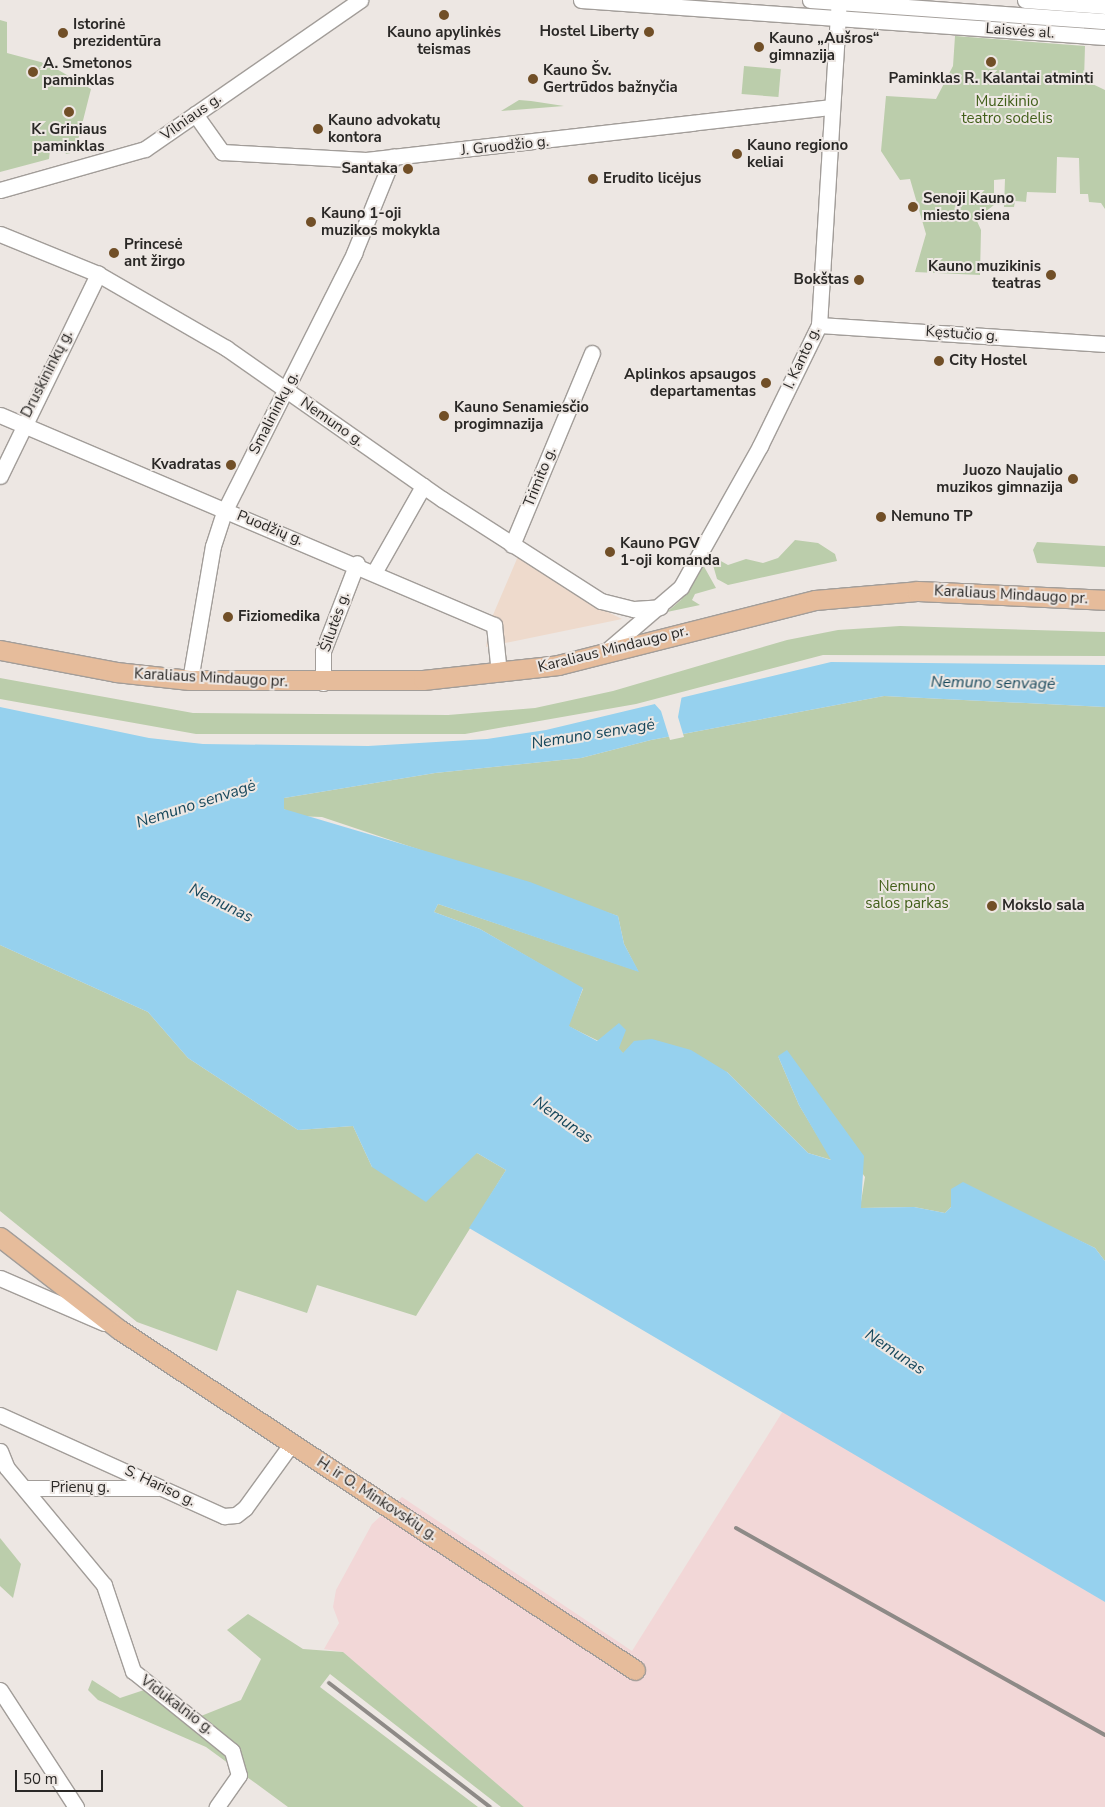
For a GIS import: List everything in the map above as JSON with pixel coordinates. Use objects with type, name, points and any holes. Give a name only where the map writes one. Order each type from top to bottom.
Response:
[{"type":"main road","name":"Karaliaus Mindaugo pr.","points":[[0,650],[116,672],[190,680],[323,683],[499,673],[603,653],[778,608],[862,594],[945,592],[1105,600]]},
{"type":"main road","name":"H. ir O. Minkovskių g.","points":[[0,1237],[119,1329],[635,1670]]},
{"type":"street","name":"Vilniaus g.","points":[[0,190],[145,149],[360,0]]},
{"type":"street","name":"Laisvės al.","points":[[589,0],[838,18],[955,31],[1086,40],[1105,37]]},
{"type":"street","name":"Laisvės al.","points":[[810,0],[1086,12],[1105,6]]},
{"type":"street","name":"Laisvės al.","points":[[1025,0],[1086,12],[1105,20]]},
{"type":"street","name":"I. Kanto g.","points":[[603,653],[660,607],[680,587],[760,446],[819,325],[839,1]]},
{"type":"street","points":[[955,31],[956,5]]},
{"type":"street","points":[[1086,12],[1086,40]]},
{"type":"street","name":"J. Gruodžio g.","points":[[195,114],[222,152],[327,159],[393,157],[832,106]]},
{"type":"street","name":"Smalininkų g.","points":[[190,680],[192,650],[225,510],[354,252],[393,157]]},
{"type":"street","name":"Nemuno g.","points":[[0,234],[98,274],[226,348],[424,486],[512,545],[601,601],[634,609],[660,607]]},
{"type":"street","name":"Druskininkų g.","points":[[0,476],[21,424],[98,274]]},
{"type":"street","name":"Kęstučio g.","points":[[819,325],[1105,344]]},
{"type":"street","name":"Trimito g.","points":[[512,545],[592,353]]},
{"type":"street","name":"Puodžių g.","points":[[0,415],[225,510],[357,563],[494,625],[499,673]]},
{"type":"street","points":[[375,571],[424,486]]},
{"type":"street","name":"Šilutės g.","points":[[323,683],[323,651],[357,563]]},
{"type":"street","name":"H. ir O. Minkovskių g.","points":[[0,1278],[119,1329]]},
{"type":"street","name":"S. Hariso g.","points":[[0,1415],[224,1516],[236,1515],[292,1442]]},
{"type":"street","name":"Vidukalnio g.","points":[[0,1451],[7,1468],[27,1488],[104,1585],[133,1670],[232,1752],[238,1776],[217,1807]]},
{"type":"street","name":"Prienų g.","points":[[27,1488],[164,1488]]},
{"type":"street","points":[[0,1690],[76,1807]]},
{"type":"shaded area","points":[[519,554],[584,600],[622,619],[486,647],[490,622]]},
{"type":"shaded area","points":[[783,1411],[1105,1602],[1105,1807],[524,1807],[343,1652],[324,1649],[339,1623],[333,1607],[336,1590],[372,1524],[402,1497],[632,1651]]},
{"type":"green space","points":[[0,20],[7,22],[7,53],[48,64],[91,89],[75,152],[66,154],[63,147],[50,150],[49,159],[0,172]]},
{"type":"green space","name":"Muzikinio teatro sodelis","points":[[955,36],[1085,46],[1084,80],[1105,90],[1105,209],[1101,203],[1089,202],[1088,194],[1080,194],[1079,158],[1057,157],[1056,193],[1027,192],[1026,202],[1015,201],[1014,207],[1004,207],[1005,179],[994,180],[994,205],[976,219],[981,230],[980,275],[915,272],[926,234],[910,179],[900,180],[881,151],[886,96],[936,99],[953,66]]},
{"type":"green space","points":[[744,66],[781,69],[778,97],[742,94]]},
{"type":"green space","points":[[519,100],[531,101],[564,106],[501,111]]},
{"type":"green space","points":[[795,540],[818,543],[835,554],[837,561],[728,585],[717,579],[713,565],[719,560],[728,565],[746,559],[763,563],[778,558]]},
{"type":"green space","points":[[1037,542],[1105,546],[1105,567],[1037,563],[1033,550]]},
{"type":"green space","points":[[702,563],[716,588],[695,594],[692,600],[700,605],[667,612],[681,600]]},
{"type":"green space","points":[[900,626],[1105,632],[1105,656],[823,655],[636,704],[465,734],[196,734],[0,699],[0,678],[193,713],[448,715],[535,708],[613,691],[787,640],[838,630]]},
{"type":"green space","name":"Nemuno salos parkas","points":[[884,696],[1105,707],[1105,1261],[1095,1248],[1055,1229],[951,1189],[951,1207],[945,1213],[914,1207],[860,1208],[865,1177],[778,1056],[799,1105],[832,1160],[808,1153],[727,1072],[623,1053],[568,1026],[583,989],[480,929],[434,912],[438,904],[638,971],[624,944],[618,916],[322,817],[295,816],[284,809],[284,798],[435,773],[581,758],[651,740]]},
{"type":"green space","points":[[0,945],[148,1012],[188,1058],[298,1130],[353,1126],[372,1167],[477,1153],[506,1170],[416,1316],[317,1285],[307,1313],[237,1290],[217,1351],[137,1322],[0,1211]]},
{"type":"green space","points":[[0,1538],[21,1564],[13,1598],[0,1586]]},
{"type":"green space","points":[[248,1614],[303,1649],[343,1652],[524,1807],[501,1807],[330,1674],[320,1687],[478,1807],[288,1807],[206,1747],[98,1700],[88,1690],[92,1680],[120,1698],[144,1690],[186,1722],[241,1700],[261,1659],[227,1630]]},
{"type":"water","points":[[831,662],[1105,665],[1105,707],[884,696],[651,740],[581,758],[435,773],[284,798],[284,809],[530,882],[618,916],[624,944],[639,972],[438,904],[434,912],[480,929],[583,988],[569,1026],[597,1041],[619,1023],[626,1030],[619,1048],[623,1053],[634,1041],[652,1039],[691,1050],[727,1072],[808,1153],[831,1160],[799,1105],[778,1056],[787,1050],[864,1156],[861,1208],[914,1207],[945,1213],[951,1207],[951,1189],[963,1182],[1095,1248],[1105,1261],[1105,1602],[469,1228],[506,1170],[477,1153],[426,1202],[372,1167],[353,1126],[298,1130],[188,1058],[148,1012],[0,945],[0,707],[149,738],[203,744],[368,746],[487,739],[546,730]]},
{"type":"pier","points":[[682,695],[678,717],[684,737],[670,740],[661,711],[653,702]]},
{"type":"railway","points":[[736,1528],[1105,1735]]},
{"type":"railway","points":[[329,1683],[490,1807]]},
{"type":"place","name":"Kauno apylinkės teismas","points":[[444,15]]},
{"type":"place","name":"Hostel Liberty","points":[[649,32]]},
{"type":"place","name":"Istorinė prezidentūra","points":[[63,33]]},
{"type":"place","name":"Kauno „Aušros“ gimnazija","points":[[759,47]]},
{"type":"place","name":"Paminklas R. Kalantai atminti","points":[[991,62]]},
{"type":"place","name":"A. Smetonos paminklas","points":[[33,72]]},
{"type":"place","name":"Kauno Šv. Gertrūdos bažnyčia","points":[[533,79]]},
{"type":"place","name":"K. Griniaus paminklas","points":[[69,112]]},
{"type":"place","name":"Kauno advokatų kontora","points":[[318,129]]},
{"type":"place","name":"Kauno regiono keliai","points":[[737,154]]},
{"type":"place","name":"Santaka","points":[[408,169]]},
{"type":"place","name":"Erudito licėjus","points":[[593,179]]},
{"type":"place","name":"Senoji Kauno miesto siena","points":[[913,207]]},
{"type":"place","name":"Kauno 1-oji muzikos mokykla","points":[[311,222]]},
{"type":"place","name":"Princesė ant žirgo","points":[[114,253]]},
{"type":"place","name":"Kauno muzikinis teatras","points":[[1051,275]]},
{"type":"place","name":"Bokštas","points":[[859,280]]},
{"type":"place","name":"City Hostel","points":[[939,361]]},
{"type":"place","name":"Aplinkos apsaugos departamentas","points":[[766,383]]},
{"type":"place","name":"Kauno Senamiesčio progimnazija","points":[[444,416]]},
{"type":"place","name":"Kvadratas","points":[[231,465]]},
{"type":"place","name":"Juozo Naujalio muzikos gimnazija","points":[[1073,479]]},
{"type":"place","name":"Nemuno TP","points":[[881,517]]},
{"type":"place","name":"Kauno PGV 1-oji komanda","points":[[610,552]]},
{"type":"place","name":"Fiziomedika","points":[[228,617]]},
{"type":"place","name":"Mokslo sala","points":[[992,906]]},
{"type":"water label","name":"Nemuno senvagė","points":[[993,683]]},
{"type":"water label","name":"Nemuno senvagė","points":[[593,734]]},
{"type":"water label","name":"Nemuno senvagė","points":[[196,804]]},
{"type":"water label","name":"Nemunas","points":[[221,903]]},
{"type":"water label","name":"Nemunas","points":[[563,1120]]},
{"type":"water label","name":"Nemunas","points":[[895,1352]]}]
